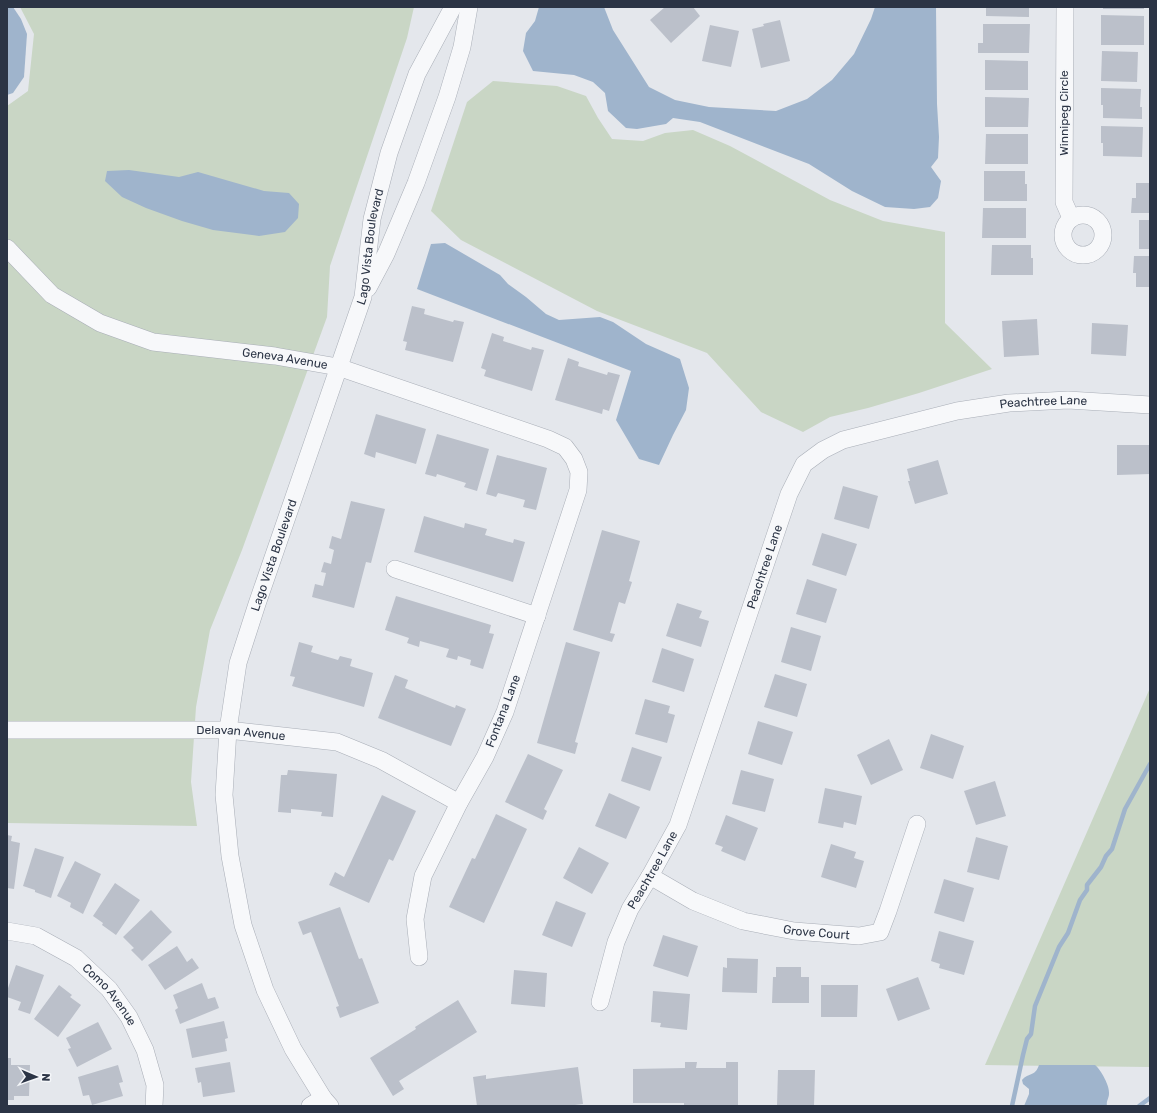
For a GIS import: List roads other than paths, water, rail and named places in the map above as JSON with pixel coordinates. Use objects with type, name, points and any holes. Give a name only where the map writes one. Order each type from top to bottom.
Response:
[{"type":"street","name":"Lago Vista Boulevard","points":[[321,1103],[265,990],[243,925],[230,856],[224,795],[228,730],[238,663],[363,297],[372,219],[389,152],[417,74],[453,7]]},
{"type":"street","points":[[363,297],[386,254],[416,183],[447,97],[462,47],[468,7]]},
{"type":"street","name":"Winnipeg Circle","points":[[1065,7],[1064,202],[1071,218]]},
{"type":"street","name":"Geneva Avenue","points":[[8,253],[52,295],[100,323],[153,342],[274,356],[338,367],[548,439],[565,447],[574,459]]},
{"type":"street","name":"Peachtree Lane","points":[[600,1002],[616,942],[630,909],[678,825],[790,494],[804,464],[822,450],[843,440],[957,411],[1009,403],[1068,400],[1150,405]]},
{"type":"street","name":"Fontana Lane","points":[[419,957],[415,919],[422,876],[459,803],[485,757],[506,712],[578,490],[579,472],[574,459]]},
{"type":"street","points":[[395,569],[537,616]]},
{"type":"street","name":"Delavan Avenue","points":[[7,730],[228,730],[337,742],[381,760],[459,803]]},
{"type":"street","name":"Grove Court","points":[[650,876],[693,901],[743,921],[794,931],[859,936],[880,932],[918,824]]},
{"type":"street","name":"Como Avenue","points":[[7,931],[36,936],[76,958],[110,989],[129,1017],[145,1050],[155,1085],[154,1106]]},
{"type":"water","points":[[7,7],[13,7],[21,19],[27,34],[24,77],[13,93],[7,95]]},
{"type":"water","points":[[539,7],[604,7],[613,30],[649,87],[675,100],[709,107],[776,111],[807,99],[832,80],[854,54],[871,19],[875,7],[936,7],[937,104],[939,137],[938,158],[931,167],[941,181],[938,198],[930,207],[914,209],[885,207],[852,191],[809,164],[700,122],[673,118],[666,124],[637,129],[626,128],[608,111],[605,93],[593,82],[574,75],[533,71],[523,51],[526,33],[535,21]]},
{"type":"water","points":[[129,170],[179,177],[198,172],[264,191],[289,193],[299,204],[298,218],[285,232],[259,236],[213,230],[146,208],[122,197],[105,181],[107,171]]},
{"type":"water","points":[[445,243],[500,275],[508,284],[546,314],[559,320],[600,317],[613,322],[646,344],[680,359],[689,388],[686,410],[659,465],[639,459],[616,420],[631,371],[417,289],[431,244]]},
{"type":"water","points":[[1039,1065],[1095,1065],[1107,1083],[1109,1094],[1107,1106],[1024,1106],[1029,1094],[1029,1089],[1023,1084],[1022,1080],[1034,1073]]},
{"type":"waterway","points":[[1012,1106],[1027,1039],[1031,1034],[1035,1006],[1059,947],[1068,933],[1080,900],[1087,890],[1087,885],[1101,867],[1106,856],[1112,849],[1125,809],[1150,764]]},
{"type":"waterway","points":[[1139,1106],[1150,1098]]}]
